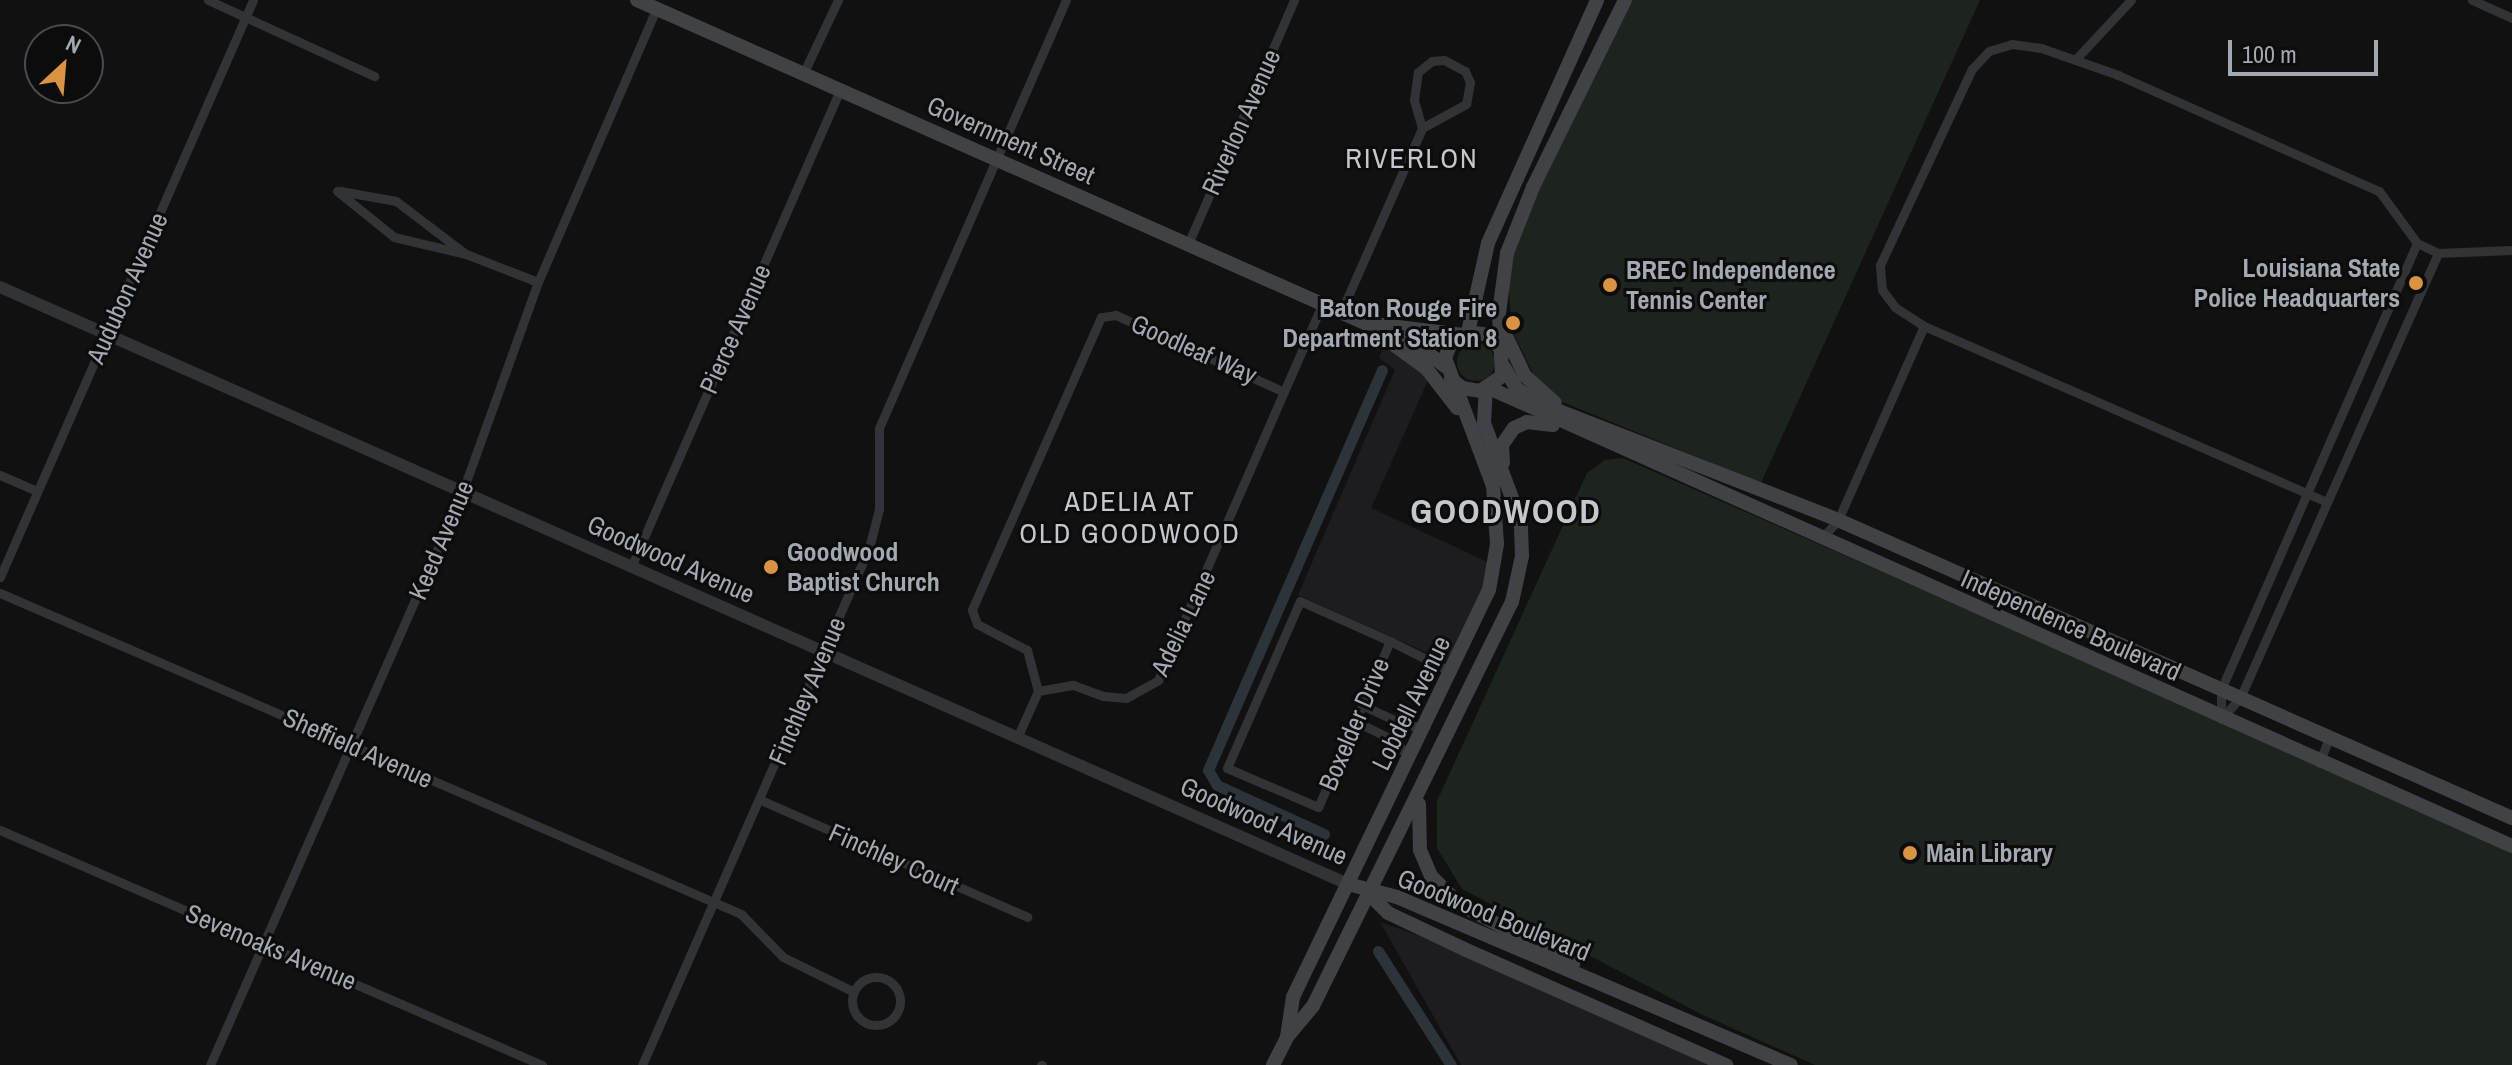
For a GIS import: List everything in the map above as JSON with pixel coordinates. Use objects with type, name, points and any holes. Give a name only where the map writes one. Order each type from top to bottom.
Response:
[{"type":"main road","name":"Government Street","points":[[637,0],[1341,312],[1365,323],[1383,337],[1419,346],[1448,372]]},
{"type":"main road","points":[[1466,334],[1488,243],[1597,0]]},
{"type":"main road","points":[[1487,389],[1504,360],[1499,323],[1502,279],[1514,230],[1625,0]]},
{"type":"main road","points":[[1439,334],[1472,312]]},
{"type":"main road","name":"Government Street","points":[[1365,323],[1439,334],[1466,334]]},
{"type":"main road","points":[[1499,323],[1532,385],[1579,418]]},
{"type":"main road","points":[[1565,426],[1487,389],[1462,388],[1448,372],[1451,343],[1466,334],[1489,335],[1529,398],[1579,418]]},
{"type":"main road","points":[[1383,337],[1426,368],[1467,417]]},
{"type":"main road","name":"Lobdell Avenue","points":[[1287,1037],[1293,997],[1472,632],[1494,566],[1498,523],[1488,471],[1448,372]]},
{"type":"main road","name":"Lobdell Avenue","points":[[1273,1065],[1287,1037],[1313,1006],[1495,643],[1518,580],[1521,522],[1484,423],[1487,389]]},
{"type":"main road","name":"Independence Boulevard","points":[[1579,418],[1838,520],[2512,818]]},
{"type":"main road","points":[[1503,468],[1502,445],[1514,428],[1536,421],[1565,426]]},
{"type":"main road","name":"Independence Boulevard","points":[[1565,426],[2512,846]]},
{"type":"main road","points":[[1498,523],[1521,522]]},
{"type":"main road","points":[[1472,632],[1495,643]]},
{"type":"main road","points":[[1420,793],[1416,821],[1420,850],[1431,876],[1459,904],[1648,1002]]},
{"type":"main road","name":"Goodwood Avenue","points":[[1348,884],[1368,893]]},
{"type":"main road","name":"Goodwood Boulevard","points":[[1368,893],[1388,913],[1726,1065]]},
{"type":"main road","name":"Goodwood Boulevard","points":[[1368,893],[1397,897],[1791,1065]]},
{"type":"main road","points":[[1464,949],[1480,942],[1519,951]]},
{"type":"street","points":[[208,0],[374,76]]},
{"type":"street","name":"Audubon Avenue","points":[[0,577],[253,0]]},
{"type":"street","points":[[803,74],[838,0]]},
{"type":"street","name":"Finchley Avenue","points":[[642,1065],[761,800],[876,526],[879,428],[1066,0]]},
{"type":"street","name":"Riverlon Avenue","points":[[1188,244],[1294,0]]},
{"type":"street","points":[[2075,60],[2131,0]]},
{"type":"street","points":[[2472,0],[2512,18]]},
{"type":"street","name":"Keed Avenue","points":[[210,1065],[354,746],[462,493],[538,282],[656,9]]},
{"type":"street","points":[[2327,502],[1924,326],[1895,307],[1882,290],[1880,265],[1972,69],[1989,51],[2012,44],[2075,60],[2379,191],[2417,243],[2438,253],[2512,250]]},
{"type":"street","points":[[1341,312],[1422,128],[1466,104],[1470,82],[1465,71],[1444,60],[1432,61],[1418,72],[1414,100],[1422,128]]},
{"type":"street","name":"Pierce Avenue","points":[[631,567],[840,90]]},
{"type":"street","points":[[466,254],[396,201],[337,191],[394,237],[466,254],[538,282]]},
{"type":"street","points":[[2221,719],[2221,690],[2417,243]]},
{"type":"street","points":[[2221,719],[2240,698],[2438,253]]},
{"type":"street","name":"Goodwood Avenue","points":[[0,287],[1348,884]]},
{"type":"street","name":"Adelia Lane","points":[[1038,691],[1073,685],[1103,696],[1126,698],[1158,680],[1280,409],[1282,391],[1322,304]]},
{"type":"street","name":"Goodleaf Way","points":[[1038,691],[1027,650],[977,624],[971,615],[1104,315],[1116,315],[1282,391]]},
{"type":"street","points":[[1821,539],[1838,520],[1924,326]]},
{"type":"street","points":[[0,475],[37,491]]},
{"type":"street","points":[[1903,576],[1914,553]]},
{"type":"street","name":"Sheffield Avenue","points":[[0,593],[714,906],[741,914],[783,957],[854,992]]},
{"type":"street","points":[[1998,619],[2008,596]]},
{"type":"street","name":"Boxelder Drive","points":[[1300,601],[1390,641],[1355,721],[1318,807],[1227,768],[1300,601]]},
{"type":"street","points":[[1390,641],[1452,672]]},
{"type":"street","points":[[1017,738],[1038,691]]},
{"type":"street","points":[[1362,705],[1407,726],[1426,726]]},
{"type":"street","points":[[1355,721],[1397,742],[1409,760]]},
{"type":"street","points":[[2319,763],[2329,738]]},
{"type":"street","name":"Finchley Court","points":[[761,800],[1027,917]]},
{"type":"street","name":"Sevenoaks Avenue","points":[[0,830],[542,1065]]},
{"type":"street","points":[[869,978],[890,981],[900,1000],[899,1010],[883,1024],[862,1021],[852,1003],[854,992],[869,978]]},
{"type":"street","points":[[1677,1044],[1688,1019]]},
{"type":"shaded area","points":[[1629,0],[1980,0],[1761,483],[1555,399],[1538,384],[1513,332],[1508,286],[1514,242]]},
{"type":"shaded area","points":[[1476,343],[1490,348],[1495,362],[1490,376],[1476,381],[1462,376],[1457,362],[1462,348]]},
{"type":"shaded area","points":[[1384,346],[1429,378],[1371,508],[1490,563],[1482,593],[1450,663],[1298,595],[1395,370],[1379,358]]},
{"type":"shaded area","points":[[1623,458],[2512,849],[2512,1065],[1815,1065],[1703,1015],[1462,889],[1437,848],[1437,801],[1587,473],[1605,460]]},
{"type":"shaded area","points":[[1380,922],[1437,942],[1716,1065],[1461,1065]]},
{"type":"waterway","points":[[1324,834],[1217,785],[1208,770],[1382,370]]},
{"type":"waterway","points":[[1378,951],[1451,1065]]},
{"type":"place","name":"Louisiana State Police Headquarters","points":[[2416,283]]},
{"type":"place","name":"BREC Independence Tennis Center","points":[[1610,285]]},
{"type":"place","name":"Baton Rouge Fire Department Station 8","points":[[1513,323]]},
{"type":"place","name":"Goodwood Baptist Church","points":[[771,567]]},
{"type":"place","name":"Main Library","points":[[1910,853]]},
{"type":"district","name":"RIVERLON","points":[[1412,158]]},
{"type":"district","name":"GOODWOOD","points":[[1506,512]]},
{"type":"district","name":"ADELIA AT OLD GOODWOOD","points":[[1130,517]]}]
